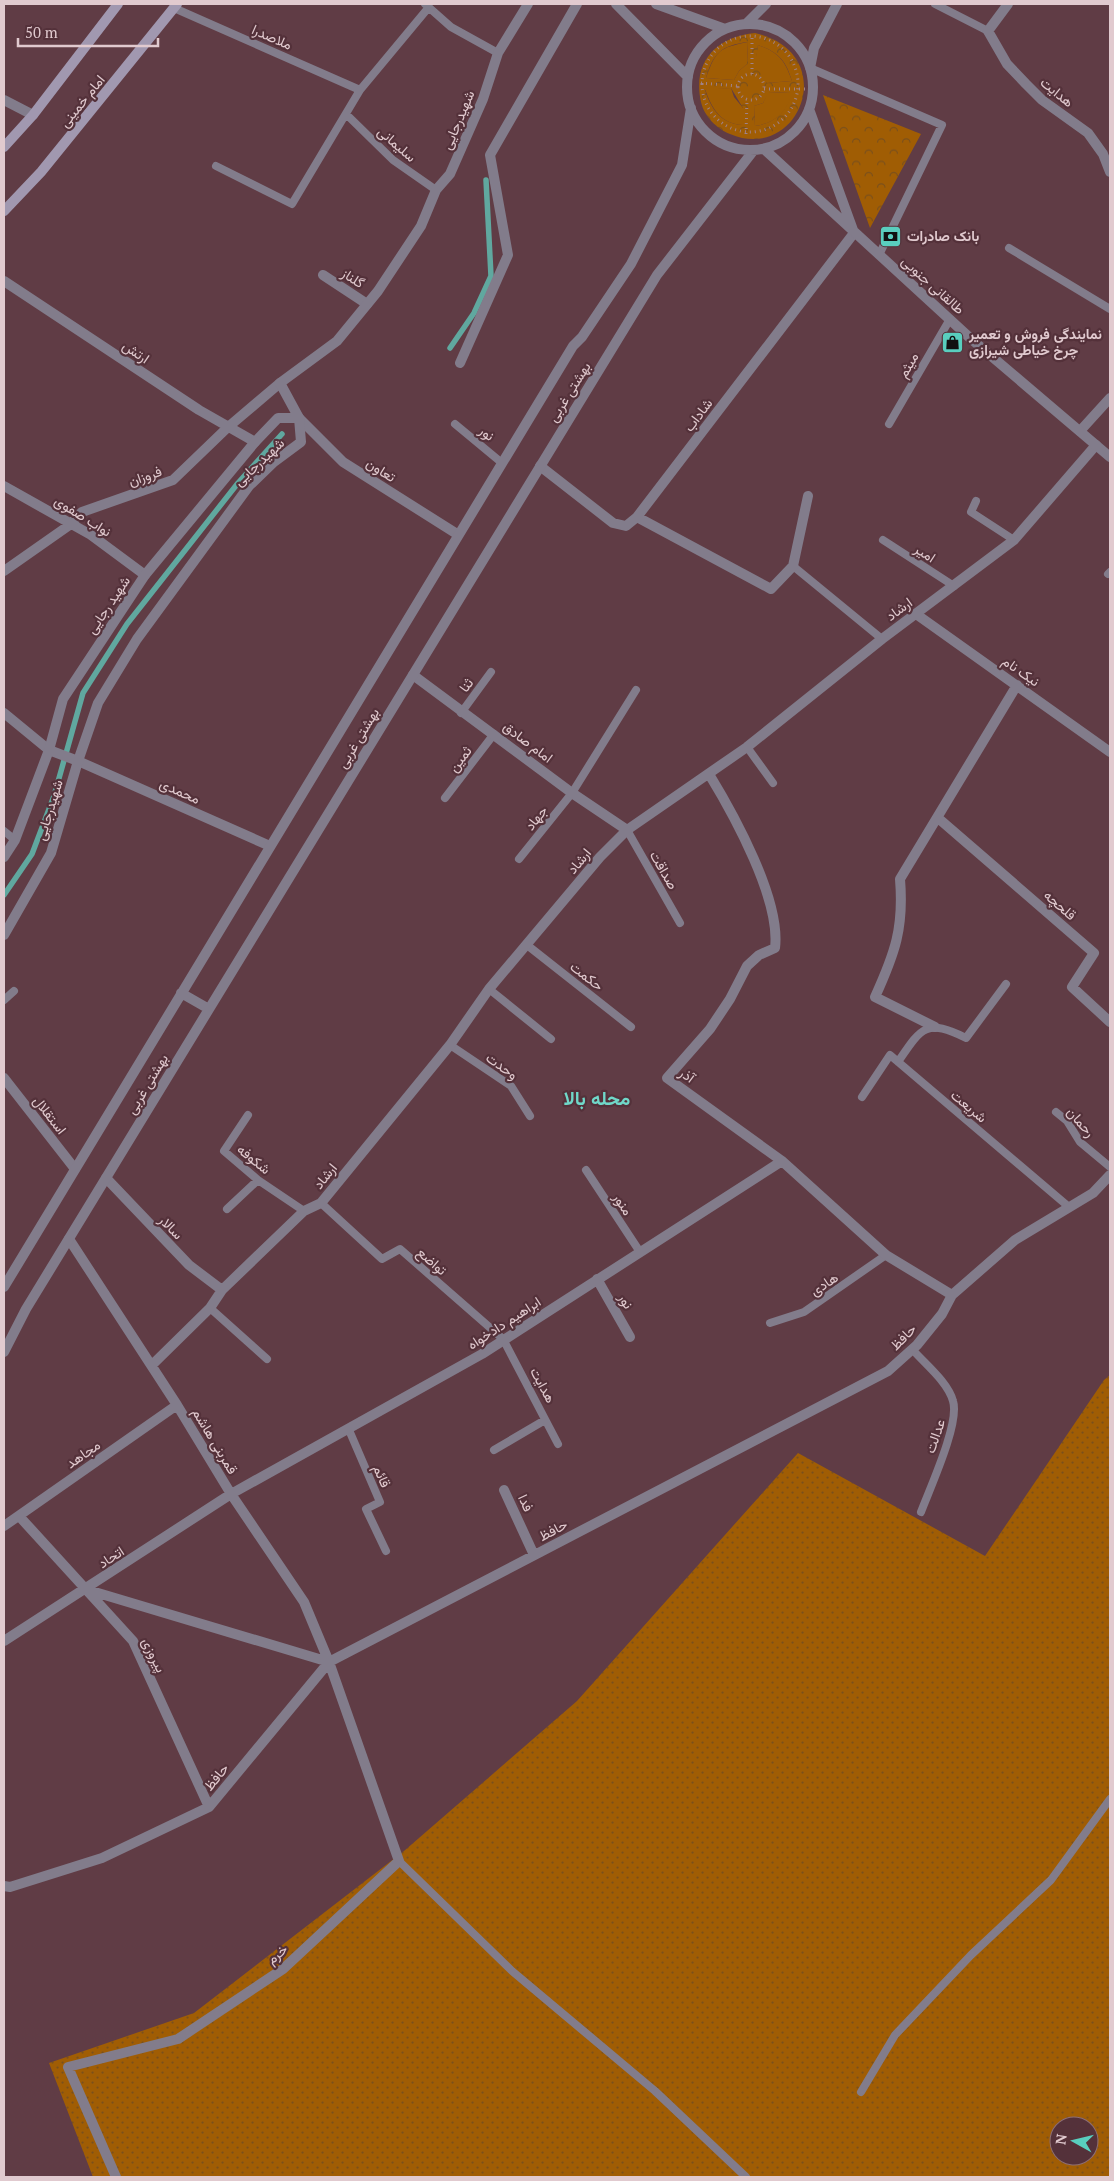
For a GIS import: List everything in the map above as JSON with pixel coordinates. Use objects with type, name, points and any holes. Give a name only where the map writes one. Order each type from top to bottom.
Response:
[{"type":"main road","points":[[4,147],[34,115],[118,4]]},
{"type":"main road","name":"امام خمینی","points":[[4,211],[41,172],[176,6]]},
{"type":"street","name":"شهیدرجایی","points":[[4,935],[51,853],[78,761],[98,704],[137,639],[250,486],[274,462],[301,442],[299,418],[280,384],[337,341],[367,304],[421,226],[436,190],[450,174],[483,99],[498,53],[528,4]]},
{"type":"street","points":[[460,363],[508,255],[490,155],[577,4]]},
{"type":"street","points":[[616,4],[688,80]]},
{"type":"street","points":[[656,4],[725,29]]},
{"type":"street","points":[[749,24],[766,4]]},
{"type":"street","points":[[810,68],[814,48],[837,4]]},
{"type":"street","points":[[988,31],[1008,4]]},
{"type":"street","points":[[749,24],[767,26],[786,35],[801,49],[810,68],[814,89],[809,109],[799,128],[783,141],[754,150],[728,146],[712,137],[700,124],[691,108],[688,80],[695,57],[708,41],[725,29],[749,24]]},
{"type":"street","name":"هدایت","points":[[988,31],[1008,64],[1026,84],[1042,100],[1088,133],[1103,154],[1110,172]]},
{"type":"street","points":[[4,100],[34,115]]},
{"type":"street","name":"بهشتی غربی","points":[[4,1287],[457,534],[573,346],[582,337],[631,264],[682,165],[691,108]]},
{"type":"street","points":[[809,109],[854,233]]},
{"type":"street","name":"طالقانی جنوبی","points":[[754,150],[854,233],[950,319],[1110,457]]},
{"type":"street","name":"بهشتی غربی","points":[[4,1352],[26,1309],[657,275],[754,150]]},
{"type":"street","name":"شاداب","points":[[637,517],[854,233]]},
{"type":"street","name":"گلناز","points":[[323,275],[367,304]]},
{"type":"street","name":"ارتش","points":[[4,281],[227,428],[255,442]]},
{"type":"street","name":"فروزان","points":[[4,571],[71,524],[82,512],[173,480],[227,428],[280,384]]},
{"type":"street","points":[[1080,431],[1110,398]]},
{"type":"street","name":"شهید رجایی","points":[[4,856],[15,840],[49,750],[63,698],[145,575],[255,442],[278,418],[299,418]]},
{"type":"street","name":"تعاون","points":[[299,418],[343,462],[457,534]]},
{"type":"street","name":"ارشاد","points":[[152,1365],[210,1308],[222,1290],[304,1211],[321,1203],[450,1045],[489,989],[600,857],[627,830],[747,747],[882,639],[1014,540],[1096,445]]},
{"type":"street","points":[[540,466],[613,523],[626,526],[637,517],[771,589],[794,566],[808,496]]},
{"type":"street","name":"نواب صفوی","points":[[4,486],[91,535],[145,575]]},
{"type":"street","name":"نیک نام","points":[[916,614],[1110,752]]},
{"type":"street","name":"امام صادق","points":[[413,676],[572,793],[627,830]]},
{"type":"street","points":[[935,1027],[875,997],[893,957],[902,910],[900,879],[1018,685]]},
{"type":"street","name":"محمدی","points":[[4,713],[49,750],[270,846]]},
{"type":"street","name":"آذر","points":[[709,774],[738,822],[768,900],[777,932],[775,948],[759,955],[747,966],[730,999],[710,1029],[668,1078],[782,1161],[886,1255],[952,1295]]},
{"type":"street","name":"قلحچه","points":[[938,818],[1094,953],[1072,987],[1110,1022]]},
{"type":"street","points":[[181,993],[209,1009]]},
{"type":"street","name":"استقلال","points":[[4,1078],[75,1169]]},
{"type":"street","name":"ابراهیم دادخواه","points":[[231,1494],[349,1430],[482,1354],[782,1161]]},
{"type":"street","name":"حافظ","points":[[4,1886],[10,1887],[102,1858],[209,1808],[329,1662],[888,1370],[912,1349],[942,1314],[952,1295],[1016,1240],[1093,1193],[1110,1175]]},
{"type":"street","name":"سالار","points":[[106,1178],[189,1265],[222,1290]]},
{"type":"street","name":"قمربنی هاشم","points":[[69,1239],[152,1365],[231,1494],[304,1602],[329,1662]]},
{"type":"street","name":"نور","points":[[598,1279],[630,1337]]},
{"type":"street","name":"مجاهد","points":[[4,1526],[177,1405]]},
{"type":"street","name":"فدا","points":[[504,1490],[534,1555]]},
{"type":"street","name":"اتحاد","points":[[4,1641],[231,1494]]},
{"type":"street","name":"پیروزی","points":[[19,1516],[133,1641],[209,1808]]},
{"type":"street","points":[[86,1589],[329,1662],[399,1861]]},
{"type":"street","name":"خرم","points":[[116,2177],[68,2067],[178,2039],[283,1969],[399,1861]]},
{"type":"lane","points":[[935,4],[988,31]]},
{"type":"lane","points":[[216,166],[292,204],[360,90],[427,5],[451,27],[498,53]]},
{"type":"lane","name":"ملاصدرا","points":[[176,6],[360,90]]},
{"type":"lane","points":[[810,68],[942,125],[879,255]]},
{"type":"lane","name":"سلیمانی","points":[[346,114],[393,160],[436,190]]},
{"type":"lane","points":[[1009,248],[1110,309]]},
{"type":"lane","name":"میثم","points":[[889,424],[950,319]]},
{"type":"lane","name":"نور","points":[[455,424],[502,463]]},
{"type":"lane","points":[[976,501],[970,512],[1014,540]]},
{"type":"lane","name":"امیر","points":[[883,540],[954,586]]},
{"type":"lane","points":[[794,566],[882,639]]},
{"type":"lane","name":"ثنا","points":[[461,713],[491,672]]},
{"type":"lane","name":"جهاد","points":[[519,859],[572,793],[636,690]]},
{"type":"lane","name":"ثمین","points":[[445,798],[494,734]]},
{"type":"lane","points":[[747,747],[773,783]]},
{"type":"lane","name":"صداقت","points":[[627,830],[680,923]]},
{"type":"lane","points":[[4,831],[15,840]]},
{"type":"lane","name":"حکمت","points":[[527,945],[631,1027]]},
{"type":"lane","points":[[862,1097],[890,1055],[898,1062],[921,1030],[935,1027],[952,1031],[966,1038],[1006,984]]},
{"type":"lane","points":[[489,989],[551,1039]]},
{"type":"lane","points":[[4,1000],[14,990]]},
{"type":"lane","name":"وحدت","points":[[450,1045],[511,1086],[530,1116]]},
{"type":"lane","name":"شریعت","points":[[898,1062],[1069,1208]]},
{"type":"lane","name":"رحمان","points":[[1056,1112],[1067,1122],[1080,1142],[1110,1167]]},
{"type":"lane","name":"شکوفه","points":[[248,1115],[224,1151],[258,1180],[304,1211]]},
{"type":"lane","name":"منور","points":[[586,1170],[640,1252]]},
{"type":"lane","points":[[227,1209],[258,1180]]},
{"type":"lane","name":"تواضع","points":[[321,1203],[382,1259],[400,1249],[503,1339]]},
{"type":"lane","name":"هادی","points":[[770,1323],[804,1312],[886,1255]]},
{"type":"lane","points":[[210,1308],[267,1359]]},
{"type":"lane","name":"هدایت","points":[[503,1339],[558,1444]]},
{"type":"lane","name":"عدالت","points":[[912,1349],[944,1386],[953,1401],[955,1419],[921,1512]]},
{"type":"lane","points":[[494,1450],[545,1420]]},
{"type":"lane","name":"قائم","points":[[349,1430],[380,1502],[366,1509],[386,1552]]},
{"type":"lane","points":[[861,2092],[895,2035],[972,1955],[1051,1880],[1110,1799]]},
{"type":"lane","points":[[399,1861],[512,1971],[656,2091],[746,2177]]},
{"type":"path","points":[[749,24],[752,36],[752,74]]},
{"type":"path","points":[[752,36],[768,39],[781,47],[791,59],[797,73],[798,88],[795,103],[787,116],[775,126],[761,132],[746,133],[732,130],[719,122],[703,98],[702,83],[704,68],[712,54],[723,44],[737,37],[752,36]]},
{"type":"path","points":[[764,89],[762,81],[752,74],[744,76],[738,86],[740,95],[747,100],[756,99],[764,89],[814,89]]},
{"type":"path","points":[[688,80],[738,86]]},
{"type":"path","points":[[747,100],[746,133],[754,150]]},
{"type":"green space","points":[[755,33],[782,44],[798,61],[804,82],[801,102],[792,120],[776,134],[755,139],[730,134],[720,129],[708,117],[701,102],[700,74],[704,63],[719,46],[741,35]],"holes":[[[748,42],[747,64],[739,71],[734,80],[706,78],[716,56],[725,48]],[[758,45],[776,54],[784,62],[792,81],[767,83],[766,76],[755,68]],[[731,88],[743,108],[743,125],[729,122],[718,114],[710,103],[705,90]],[[769,92],[791,93],[786,106],[779,116],[774,120],[755,126],[754,106],[763,103]]]},
{"type":"green space","points":[[748,42],[747,64],[739,71],[734,80],[706,78],[713,61],[720,52],[731,46]]},
{"type":"green space","points":[[758,45],[780,58],[787,68],[792,81],[767,83],[754,68]]},
{"type":"green space","points":[[731,88],[734,97],[743,108],[743,125],[729,122],[718,114],[705,89]]},
{"type":"green space","points":[[768,92],[792,93],[787,106],[779,116],[762,125],[755,126],[754,106],[763,103]]},
{"type":"green space","points":[[823,95],[921,134],[870,228]]},
{"type":"green space","points":[[1110,1375],[1110,2177],[93,2177],[49,2063],[194,2013],[404,1851],[577,1701],[798,1453],[985,1556],[1104,1380]]},
{"type":"waterway","points":[[450,348],[474,313],[491,276],[486,180]]},
{"type":"waterway","points":[[4,895],[32,854],[54,796],[83,693],[127,624],[238,483],[282,434]]},
{"type":"place","name":"بانک صادرات","points":[[891,236]]},
{"type":"place","name":"نمایندگی فروش و تعمیر چرخ خیاطی شیرازی","points":[[953,342]]},
{"type":"district","name":"محله بالا","points":[[597,1098]]}]
